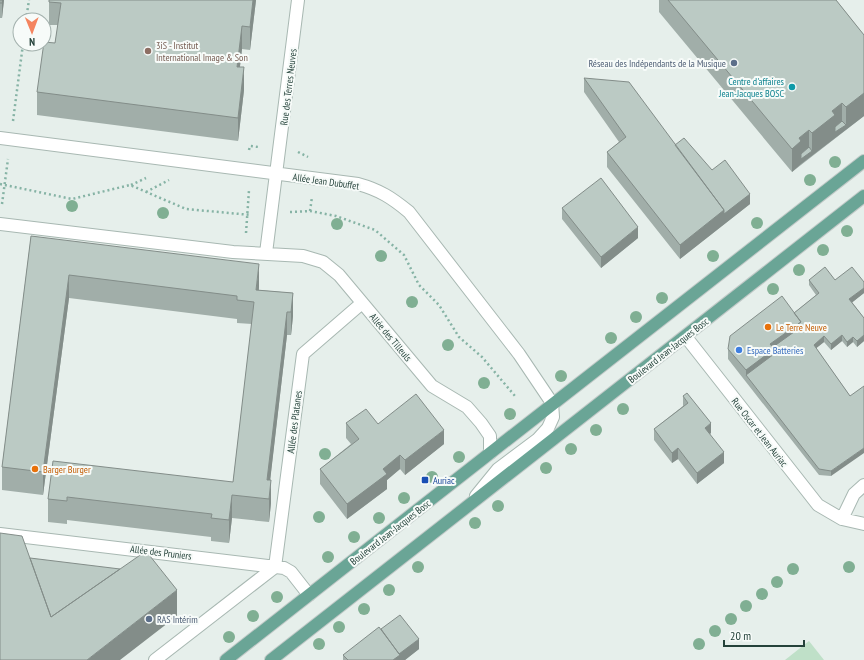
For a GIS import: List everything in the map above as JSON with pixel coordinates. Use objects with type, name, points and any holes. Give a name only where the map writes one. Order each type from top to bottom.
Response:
[{"type":"main road","name":"Boulevard Jean-Jacques Bosc","points":[[226,660],[552,403],[864,161]]},
{"type":"main road","name":"Boulevard Jean-Jacques Bosc","points":[[271,660],[470,503],[686,337],[737,295],[864,196]]},
{"type":"street","name":"Rue des Terres Neuves","points":[[266,253],[298,0]]},
{"type":"street","name":"Allée Jean Dubuffet","points":[[5,139],[358,184],[374,189],[391,197],[409,212],[519,354],[552,403]]},
{"type":"street","points":[[0,224],[233,252],[266,253]]},
{"type":"street","name":"Allée des Tilleuls","points":[[266,253],[303,256],[323,262],[339,275],[432,386],[467,406],[490,436],[490,453]]},
{"type":"street","name":"Allée des Platanes","points":[[275,567],[302,354],[362,303]]},
{"type":"street","name":"Rue Oscar et Jean Auriac","points":[[686,337],[818,505],[842,519],[864,524]]},
{"type":"street","name":"Boulevard Jean-Jacques Bosc","points":[[470,503],[498,469],[538,438],[548,428],[553,416],[552,403]]},
{"type":"street","points":[[842,519],[854,494],[864,484]]},
{"type":"street","name":"Allée des Pruniers","points":[[0,534],[275,567],[291,572],[309,595]]},
{"type":"street","points":[[155,660],[275,567]]},
{"type":"path","points":[[27,12],[29,0]]},
{"type":"path","points":[[1,212],[5,139],[21,52]]},
{"type":"path","points":[[233,252],[236,242],[246,234],[250,191],[244,185],[245,170]]},
{"type":"path","points":[[130,185],[150,175]]},
{"type":"path","points":[[146,192],[173,178]]},
{"type":"green space","points":[[809,641],[824,660],[785,660]]},
{"type":"building","points":[[49,0],[253,0],[250,27],[242,26],[237,67],[244,67],[238,118],[37,92],[43,52],[52,52],[52,43],[55,43],[61,3],[49,2]]},
{"type":"building","name":"Centre d'affaires Jean-Jacques BOSC","points":[[668,0],[836,0],[864,35],[864,93],[846,107],[842,103],[832,111],[835,115],[812,133],[809,130],[799,138],[801,141],[792,149]]},
{"type":"building","points":[[584,78],[629,82],[724,210],[680,245],[607,152],[626,137]]},
{"type":"building","points":[[842,121],[846,125],[835,132],[835,127]]},
{"type":"building","points":[[684,138],[712,170],[725,160],[750,194],[724,214],[724,210],[675,145]]},
{"type":"building","points":[[809,147],[812,151],[801,159],[801,154]]},
{"type":"building","points":[[601,178],[638,227],[601,257],[562,208]]},
{"type":"building","points":[[31,236],[259,264],[256,290],[293,293],[291,312],[287,312],[267,480],[271,480],[269,499],[232,495],[229,520],[211,518],[212,514],[67,497],[67,501],[48,499],[53,461],[233,482],[254,302],[237,300],[237,296],[69,275],[43,472],[2,467]]},
{"type":"building","points":[[825,267],[835,280],[852,267],[864,282],[864,288],[849,299],[864,318],[864,335],[857,341],[853,337],[847,342],[842,335],[831,344],[824,336],[814,345],[850,396],[864,386],[864,448],[831,471],[819,469],[746,375],[774,354],[773,347],[801,327],[798,324],[801,322],[794,313],[819,293],[809,280]]},
{"type":"building","points":[[782,296],[801,322],[770,344],[774,349],[746,370],[728,349],[730,336]]},
{"type":"building","points":[[687,393],[711,423],[705,428],[724,452],[697,473],[678,448],[672,453],[654,429],[688,403],[683,396]]},
{"type":"building","points":[[416,394],[444,430],[405,460],[400,455],[383,469],[387,474],[347,504],[320,469],[359,439],[346,423],[366,409],[378,424]]},
{"type":"building","points":[[0,533],[22,536],[51,617],[146,551],[177,590],[87,660],[0,660]]},
{"type":"building","points":[[30,558],[120,569],[51,617]]},
{"type":"building","points":[[400,615],[419,639],[399,654],[381,629]]},
{"type":"building","points":[[379,627],[400,655],[393,660],[348,660],[343,655]]},
{"type":"place","name":"3iS - Institut International Image & Son","points":[[148,51]]},
{"type":"place","name":"Réseau des Indépendants de la Musique","points":[[734,63]]},
{"type":"place","name":"Centre d'affaires Jean-Jacques BOSC","points":[[792,87]]},
{"type":"place","name":"Le Terre Neuve","points":[[768,327]]},
{"type":"place","name":"Espace Batteries","points":[[739,350]]},
{"type":"place","name":"Barger Burger","points":[[35,469]]},
{"type":"place","name":"Auriac","points":[[425,480]]},
{"type":"place","name":"RAS Intérim","points":[[149,619]]}]
